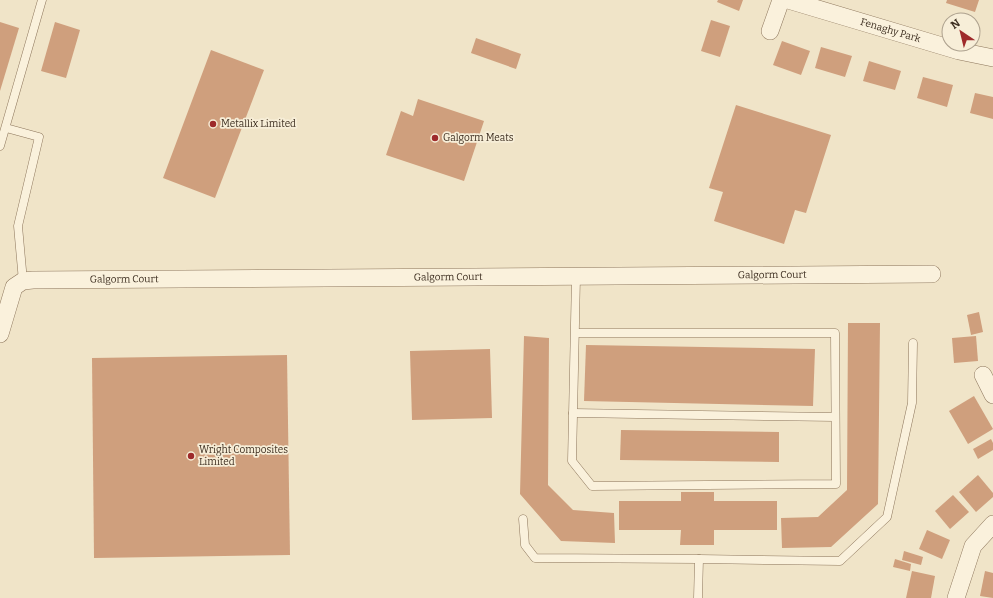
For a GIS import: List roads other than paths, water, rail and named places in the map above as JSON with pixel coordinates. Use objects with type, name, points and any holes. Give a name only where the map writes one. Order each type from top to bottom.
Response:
[{"type":"street","points":[[770,31],[781,0]]},
{"type":"street","name":"Fenaghy Park","points":[[788,0],[959,51],[993,58]]},
{"type":"street","name":"Galgorm Court","points":[[22,281],[932,274]]},
{"type":"street","points":[[0,334],[11,293],[14,287],[22,281]]},
{"type":"street","points":[[983,375],[993,395]]},
{"type":"street","points":[[956,598],[973,546],[993,524]]},
{"type":"lane","points":[[0,146],[42,0]]},
{"type":"lane","points":[[6,128],[39,137],[18,226],[22,281]]},
{"type":"lane","points":[[575,333],[835,333],[836,484],[592,486],[572,461],[576,277]]},
{"type":"lane","points":[[523,518],[524,545],[535,558],[840,561],[887,517],[912,403],[912,343]]},
{"type":"lane","points":[[574,413],[835,417]]},
{"type":"lane","points":[[698,598],[699,559]]},
{"type":"place","name":"Metallix Limited","points":[[213,124]]},
{"type":"place","name":"Galgorm Meats","points":[[435,138]]},
{"type":"place","name":"Wright Composites Limited","points":[[191,456]]}]
